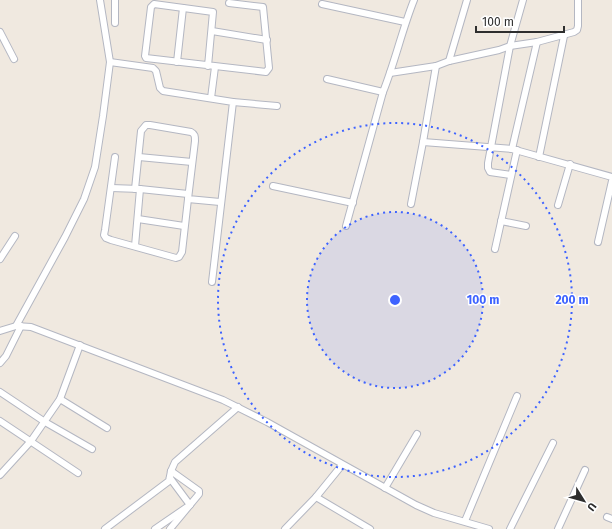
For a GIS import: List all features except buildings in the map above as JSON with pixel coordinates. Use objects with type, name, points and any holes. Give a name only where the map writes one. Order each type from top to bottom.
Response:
[{"type":"street","points":[[0,363],[6,356],[19,326],[84,198],[95,167],[110,62],[100,0]]},
{"type":"street","points":[[115,0],[115,23]]},
{"type":"street","points":[[346,226],[383,92],[390,74],[405,22],[414,0]]},
{"type":"street","points":[[449,61],[467,0]]},
{"type":"street","points":[[511,175],[490,172],[488,168],[510,46],[523,0]]},
{"type":"street","points":[[390,74],[436,66],[449,61],[499,50],[510,46],[564,36],[577,30],[578,0]]},
{"type":"street","points":[[212,98],[211,66],[213,12],[152,4],[146,58],[211,66],[266,72],[269,68],[263,7],[229,3]]},
{"type":"street","points":[[322,4],[405,22]]},
{"type":"street","points":[[177,62],[183,8]]},
{"type":"street","points":[[0,32],[14,59]]},
{"type":"street","points":[[212,32],[267,40]]},
{"type":"street","points":[[539,157],[564,36]]},
{"type":"street","points":[[495,250],[537,42]]},
{"type":"street","points":[[110,62],[153,68],[156,71],[162,91],[233,102],[276,106]]},
{"type":"street","points":[[411,204],[436,66]]},
{"type":"street","points":[[327,79],[383,92]]},
{"type":"street","points":[[212,282],[220,202],[233,102]]},
{"type":"street","points":[[116,157],[104,235],[111,240],[176,258],[179,257],[182,252],[195,141],[194,133],[150,125],[146,125],[141,131],[138,219],[135,246]]},
{"type":"street","points":[[423,142],[515,149],[539,157],[570,164],[612,178]]},
{"type":"street","points":[[139,156],[192,162]]},
{"type":"street","points":[[558,205],[570,164]]},
{"type":"street","points":[[598,242],[612,181]]},
{"type":"street","points":[[273,186],[353,203]]},
{"type":"street","points":[[111,188],[138,189],[220,202]]},
{"type":"street","points":[[138,219],[184,226]]},
{"type":"street","points":[[501,220],[526,226]]},
{"type":"street","points":[[0,259],[16,236]]},
{"type":"street","points":[[0,331],[19,326],[31,327],[223,400],[307,444],[342,465],[416,505],[490,529]]},
{"type":"street","points":[[0,475],[45,422],[60,399],[80,345]]},
{"type":"street","points":[[0,392],[45,422],[92,449]]},
{"type":"street","points":[[465,521],[517,396]]},
{"type":"street","points":[[60,399],[107,428]]},
{"type":"street","points":[[107,528],[166,484],[170,478],[175,462],[238,407]]},
{"type":"street","points":[[0,422],[78,473]]},
{"type":"street","points":[[385,488],[417,434]]},
{"type":"street","points":[[510,529],[552,443]]},
{"type":"street","points":[[285,529],[316,498],[342,465]]},
{"type":"street","points":[[558,529],[585,470]]},
{"type":"street","points":[[155,529],[198,498],[199,491],[171,471]]},
{"type":"street","points":[[170,478],[190,505]]},
{"type":"street","points":[[316,498],[370,529]]},
{"type":"street","points":[[170,529],[190,505]]},
{"type":"street","points":[[356,529],[360,523]]}]
